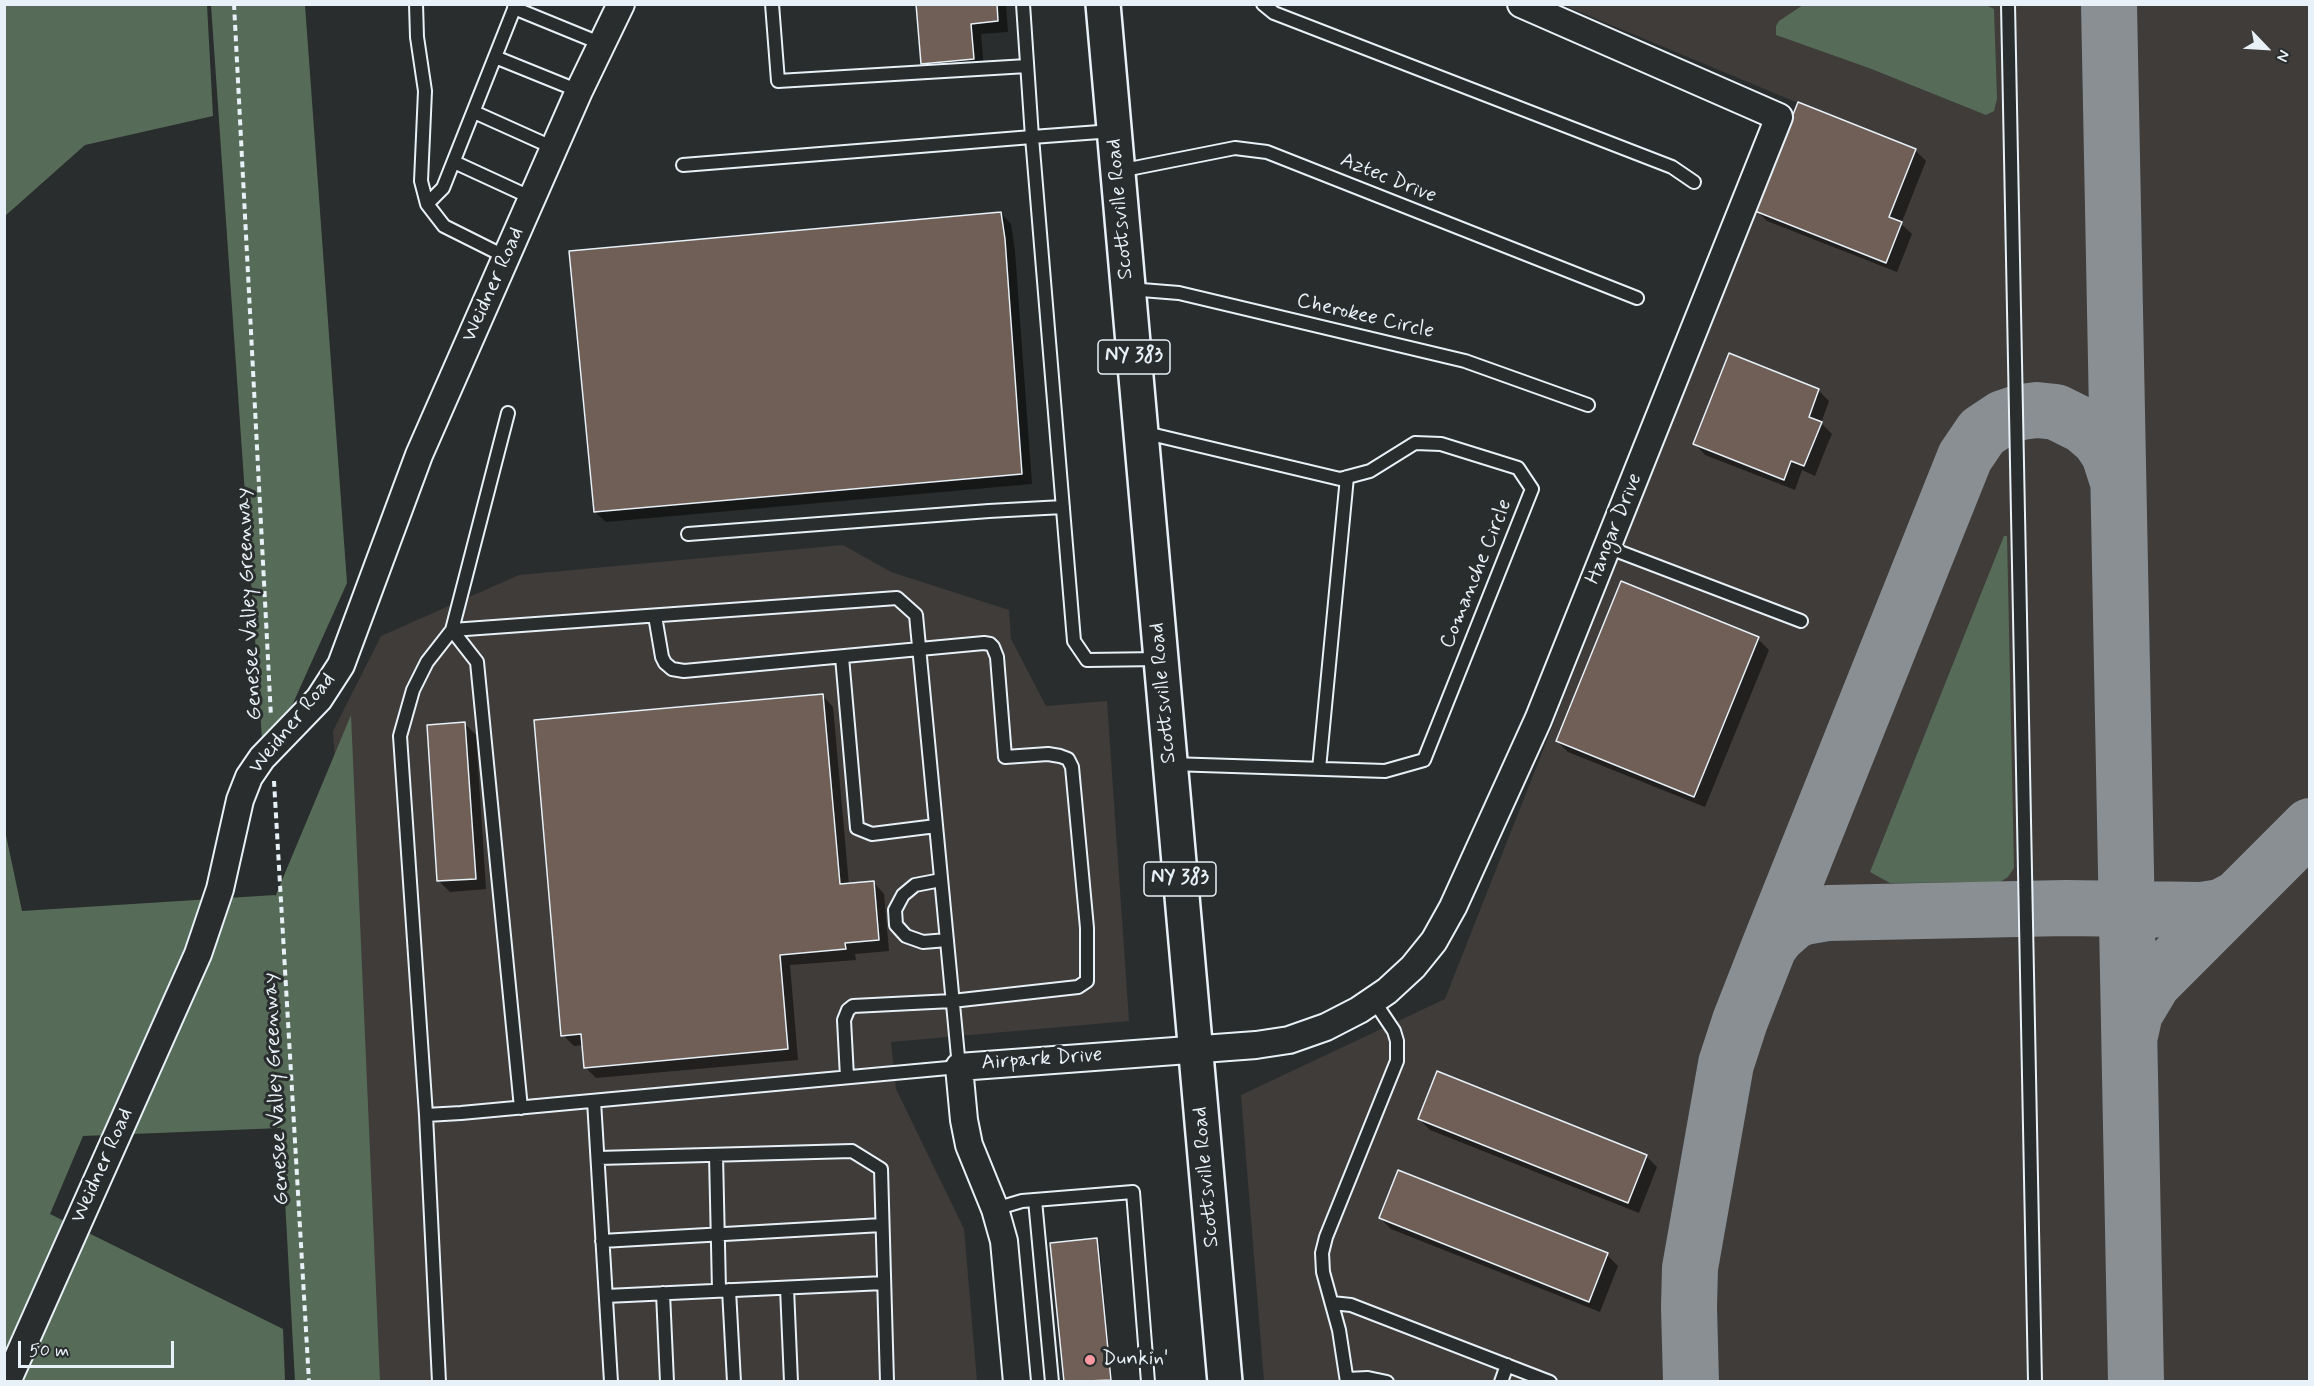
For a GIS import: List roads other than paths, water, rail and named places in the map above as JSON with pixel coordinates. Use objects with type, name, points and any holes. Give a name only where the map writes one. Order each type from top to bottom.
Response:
[{"type":"main road","name":"Scottsville Road","points":[[1103,4],[1225,1382]]},
{"type":"street","name":"Weidner Road","points":[[7,1382],[198,954],[220,889],[244,788],[255,767],[319,699],[341,664],[410,476],[579,91],[621,4]]},
{"type":"street","name":"Hangar Drive","points":[[1195,1049],[1256,1045],[1289,1040],[1326,1027],[1374,1001],[1400,980],[1424,954],[1453,907],[1534,729],[1779,117],[1521,4]]},
{"type":"street","name":"Airpark Drive","points":[[1017,1382],[1006,1256],[995,1209],[969,1145],[959,1067],[1195,1049]]},
{"type":"lane","points":[[416,4],[417,37],[425,91],[422,181],[427,204],[444,226],[506,256]]},
{"type":"lane","points":[[772,4],[778,81],[1027,66]]},
{"type":"lane","points":[[1023,4],[1074,641],[1087,660],[1161,659]]},
{"type":"lane","points":[[1263,4],[1274,13],[1672,167],[1694,182]]},
{"type":"lane","points":[[2008,4],[2035,1382]]},
{"type":"lane","points":[[427,204],[443,188],[515,6],[602,44]]},
{"type":"lane","points":[[495,57],[579,91]]},
{"type":"lane","points":[[474,112],[554,148]]},
{"type":"lane","points":[[683,165],[1114,131]]},
{"type":"lane","name":"Aztec Drive","points":[[1118,171],[1235,148],[1267,152],[1636,298]]},
{"type":"lane","points":[[454,162],[532,198]]},
{"type":"lane","name":"Cherokee Circle","points":[[1128,289],[1179,293],[1465,361],[1588,405]]},
{"type":"lane","points":[[439,1382],[426,1115],[400,735],[413,690],[427,662],[452,630],[508,412]]},
{"type":"lane","name":"Comanche Circle","points":[[1140,432],[1340,479],[1370,471],[1415,443],[1441,444],[1518,468],[1532,489],[1424,760],[1385,771],[1170,764]]},
{"type":"lane","points":[[1319,769],[1347,477]]},
{"type":"lane","points":[[688,534],[978,511],[1063,507]]},
{"type":"lane","points":[[1607,547],[1801,621]]},
{"type":"lane","points":[[426,1115],[959,1067],[916,615],[897,598],[452,630]]},
{"type":"lane","points":[[655,616],[662,657],[672,669],[684,670],[842,657],[984,642],[990,644],[997,657],[1005,757],[1048,754],[1068,759],[1072,767],[1087,928],[1087,981],[1078,987],[952,1000],[853,1006],[848,1010],[844,1020],[848,1077]]},
{"type":"lane","points":[[452,630],[477,662],[521,1108]]},
{"type":"lane","points":[[842,657],[857,828],[872,834],[936,826]]},
{"type":"lane","points":[[941,880],[915,885],[903,895],[895,910],[896,925],[906,936],[924,942],[947,940]]},
{"type":"lane","points":[[1374,1001],[1394,1031],[1397,1041],[1397,1061],[1324,1245],[1323,1272],[1339,1330],[1347,1380],[1368,1378],[1387,1382]]},
{"type":"lane","points":[[594,1101],[611,1382]]},
{"type":"lane","points":[[598,1158],[852,1151],[881,1169],[887,1382]]},
{"type":"lane","points":[[716,1155],[717,1235],[734,1382]]},
{"type":"lane","points":[[995,1209],[1013,1203],[1035,1200],[1133,1192],[1148,1382]]},
{"type":"lane","points":[[1035,1200],[1052,1382]]},
{"type":"lane","points":[[602,1241],[882,1226]]},
{"type":"lane","points":[[606,1296],[884,1283]]},
{"type":"lane","points":[[787,1288],[791,1382]]},
{"type":"lane","points":[[663,1293],[666,1382]]},
{"type":"lane","points":[[1332,1302],[1351,1305],[1550,1382]]},
{"type":"lane","points":[[1501,1382],[1507,1365]]},
{"type":"place","name":"Dunkin'","points":[[1090,1360]]}]
